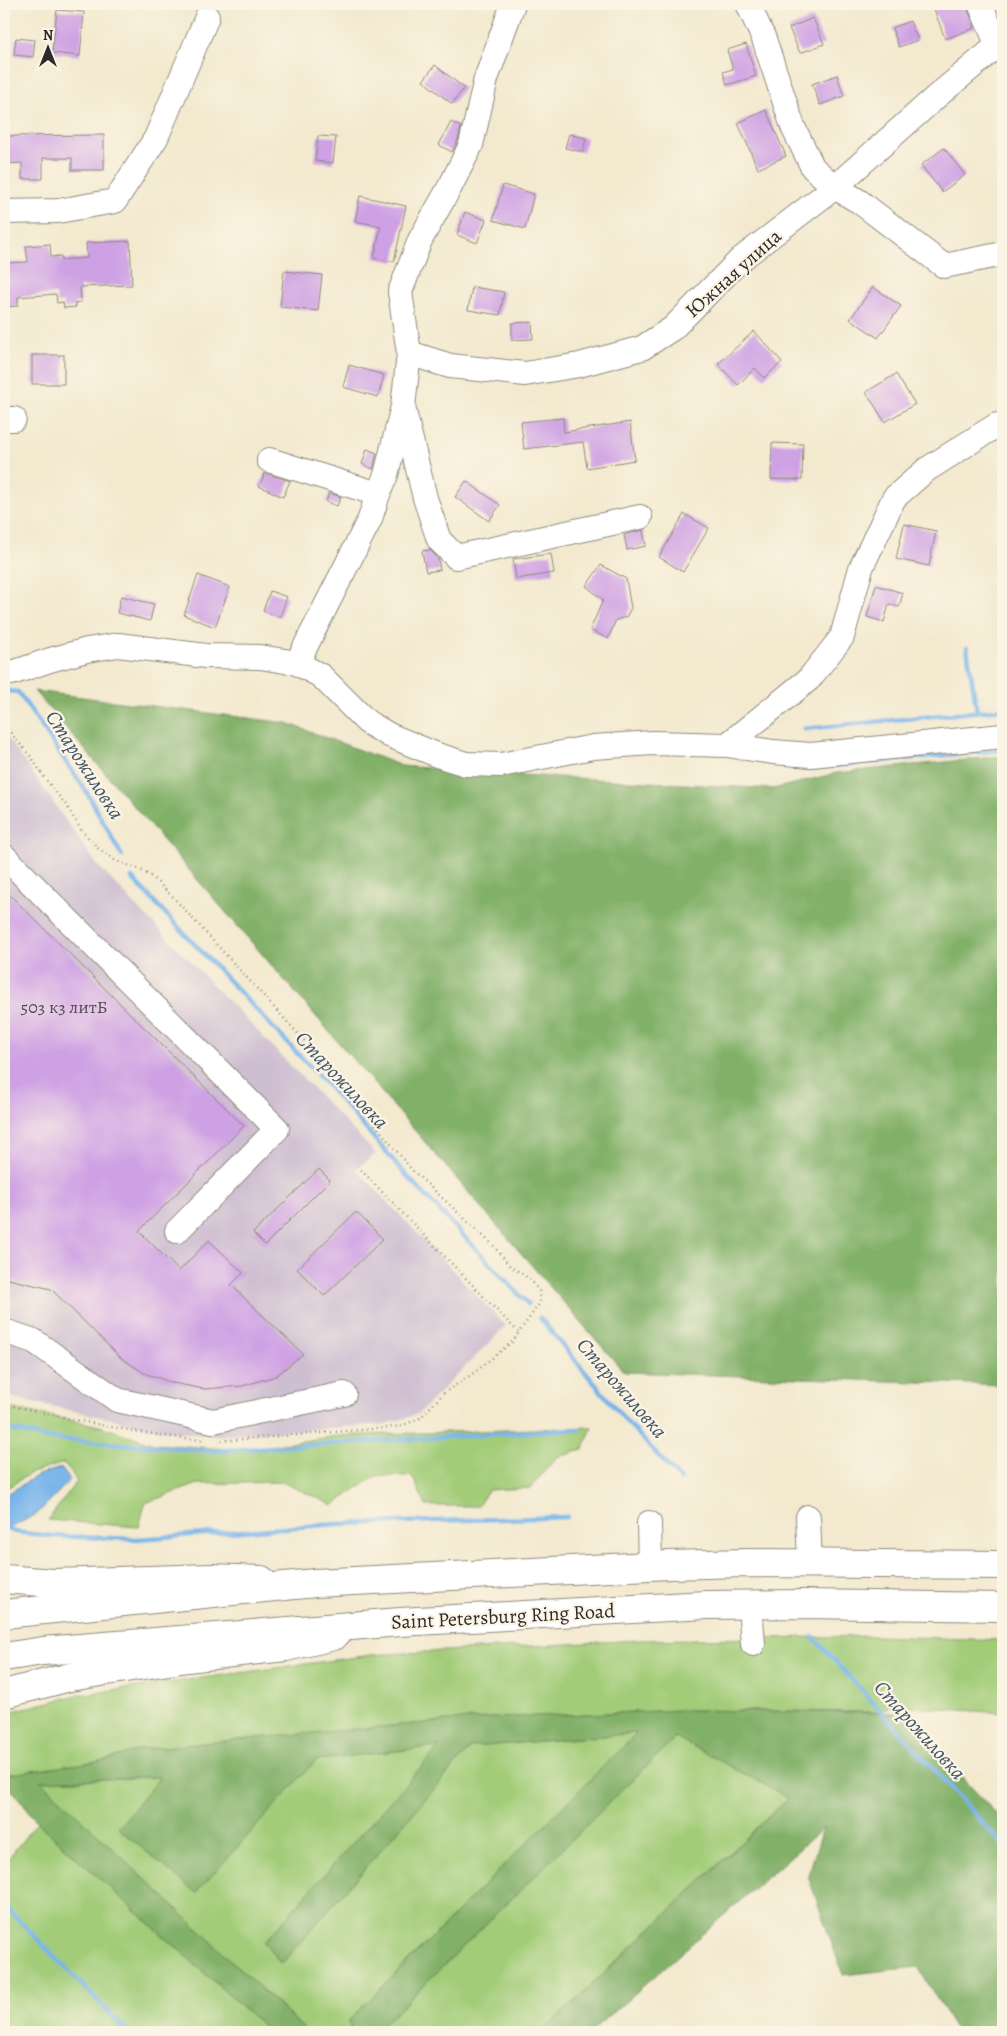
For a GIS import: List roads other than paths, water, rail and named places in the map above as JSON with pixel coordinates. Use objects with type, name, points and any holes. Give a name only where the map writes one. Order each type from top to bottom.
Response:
[{"type":"main road","name":"Saint Petersburg Ring Road","points":[[4,1614],[315,1583],[650,1566],[810,1564],[1003,1565]]},
{"type":"main road","points":[[4,1579],[54,1583],[212,1578],[315,1583]]},
{"type":"main road","name":"Saint Petersburg Ring Road","points":[[4,1657],[43,1651],[400,1622],[706,1606],[805,1604],[1003,1607]]},
{"type":"main road","points":[[4,1694],[70,1677],[187,1658],[286,1647],[400,1622]]},
{"type":"street","points":[[297,663],[370,519],[386,475],[403,407],[409,353],[400,292],[420,240],[471,145],[486,79],[513,4]]},
{"type":"street","points":[[748,4],[764,39],[794,127],[813,168],[835,187],[860,202],[944,266],[1003,254]]},
{"type":"street","points":[[980,4],[1000,43]]},
{"type":"street","points":[[4,212],[58,211],[115,201],[156,138],[206,17]]},
{"type":"street","name":"Южная улица","points":[[409,353],[450,366],[525,374],[580,366],[642,348],[673,328],[741,260],[835,187],[1000,43]]},
{"type":"street","points":[[403,407],[425,498],[439,540],[456,557],[640,517]]},
{"type":"street","points":[[727,745],[809,679],[842,637],[861,568],[894,498],[926,470],[997,426],[1003,425]]},
{"type":"street","points":[[268,460],[378,494]]},
{"type":"street","points":[[4,673],[87,650],[118,645],[206,656],[260,658],[297,663],[321,676],[367,722],[389,735],[437,755],[466,764],[501,765],[592,747],[653,743],[727,745],[773,752],[811,755],[1003,736]]},
{"type":"street","points":[[4,856],[277,1129],[177,1231]]},
{"type":"street","points":[[4,1331],[34,1341],[117,1400],[213,1421],[344,1394]]},
{"type":"street","points":[[808,1517],[810,1564]]},
{"type":"street","points":[[649,1523],[650,1566]]},
{"type":"street","points":[[750,1605],[753,1644]]},
{"type":"water","points":[[61,1468],[70,1480],[37,1514],[4,1531],[4,1496],[38,1475]]},
{"type":"waterway","points":[[967,648],[977,712]]},
{"type":"waterway","name":"Старожиловка","points":[[4,691],[18,692],[86,791],[122,856]]},
{"type":"waterway","points":[[804,729],[1003,709]]},
{"type":"waterway","points":[[808,768],[1003,750]]},
{"type":"waterway","name":"Старожиловка","points":[[132,878],[331,1089],[407,1176],[528,1304]]},
{"type":"waterway","name":"Старожиловка","points":[[540,1318],[626,1421],[680,1479]]},
{"type":"waterway","points":[[4,1428],[45,1438],[212,1451],[579,1429]]},
{"type":"waterway","points":[[4,1528],[15,1532],[52,1536],[137,1539],[337,1524],[567,1517]]},
{"type":"waterway","name":"Старожиловка","points":[[813,1637],[1003,1845]]},
{"type":"waterway","points":[[4,1905],[128,2032]]}]
